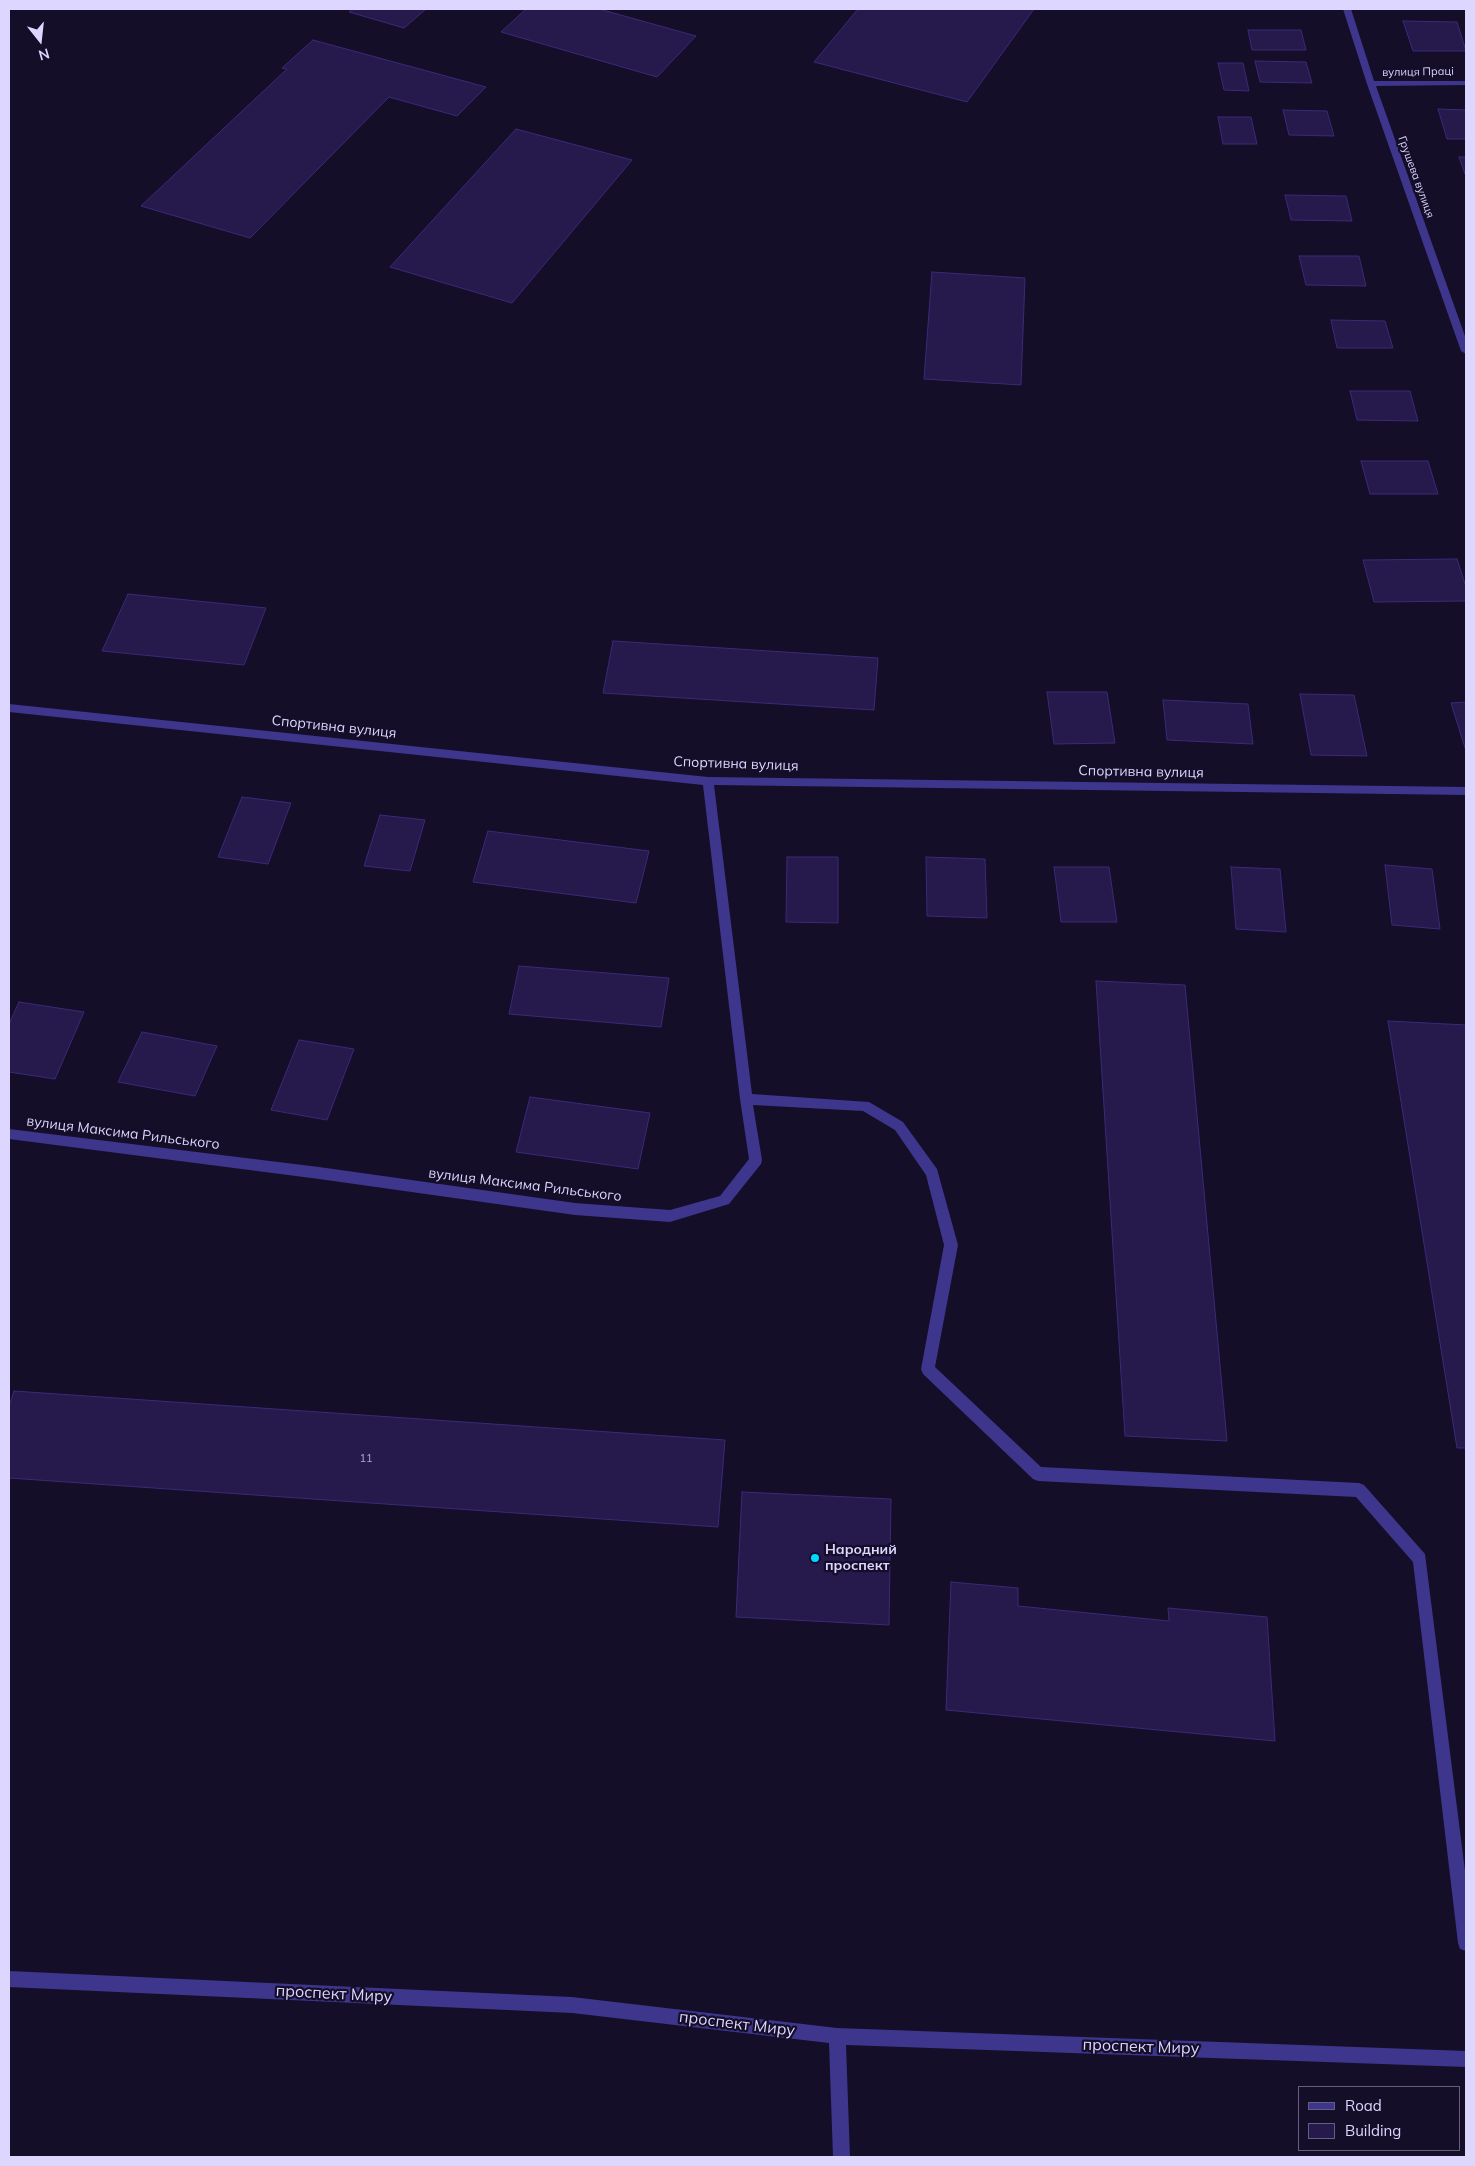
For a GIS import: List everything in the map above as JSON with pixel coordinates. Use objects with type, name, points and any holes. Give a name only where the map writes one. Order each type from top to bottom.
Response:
[{"type":"street","name":"Грушева вулиця","points":[[1347,9],[1371,84],[1466,351]]},
{"type":"street","name":"вулиця Праці","points":[[1371,84],[1466,83]]},
{"type":"street","name":"Спортивна вулиця","points":[[9,708],[708,781],[1466,792]]},
{"type":"street","name":"вулиця Максима Рильського","points":[[9,1134],[319,1173],[575,1209],[670,1216],[724,1200],[756,1160],[746,1099],[708,781]]},
{"type":"street","points":[[746,1099],[865,1106],[899,1126],[932,1173],[951,1245],[928,1369],[1038,1474],[1360,1490],[1420,1558],[1466,1943]]},
{"type":"street","name":"проспект Миру","points":[[9,1979],[572,2005],[838,2036],[1466,2060]]},
{"type":"street","points":[[838,2036],[841,2157]]},
{"type":"building","points":[[353,9],[426,9],[404,28],[349,12]]},
{"type":"building","points":[[526,9],[599,9],[696,36],[657,77],[501,32]]},
{"type":"building","points":[[858,9],[1034,9],[967,102],[814,62]]},
{"type":"building","points":[[1403,21],[1457,22],[1466,51],[1413,51]]},
{"type":"building","points":[[1248,30],[1301,30],[1306,50],[1252,50]]},
{"type":"building","points":[[313,40],[486,87],[457,116],[389,97],[250,238],[141,206],[287,69],[282,68]]},
{"type":"building","points":[[1255,61],[1306,62],[1312,83],[1260,82]]},
{"type":"building","points":[[1218,63],[1243,63],[1249,91],[1224,90]]},
{"type":"building","points":[[1438,109],[1466,110],[1466,139],[1447,139]]},
{"type":"building","points":[[1283,110],[1327,111],[1334,136],[1289,135]]},
{"type":"building","points":[[1218,117],[1251,117],[1257,144],[1223,144]]},
{"type":"building","points":[[516,129],[632,160],[512,303],[390,267]]},
{"type":"building","points":[[1459,157],[1466,157],[1466,174],[1465,174]]},
{"type":"building","points":[[1285,195],[1346,196],[1352,221],[1291,220]]},
{"type":"building","points":[[1299,256],[1359,256],[1366,286],[1306,285]]},
{"type":"building","points":[[932,272],[1025,278],[1021,385],[924,379]]},
{"type":"building","points":[[1331,320],[1385,321],[1393,348],[1337,348]]},
{"type":"building","points":[[1350,391],[1410,391],[1418,421],[1357,420]]},
{"type":"building","points":[[1361,461],[1428,461],[1438,494],[1370,494]]},
{"type":"building","points":[[1457,559],[1466,587],[1466,601],[1374,602],[1363,560]]},
{"type":"building","points":[[128,594],[266,608],[244,665],[102,651]]},
{"type":"building","points":[[613,641],[878,658],[874,710],[603,693]]},
{"type":"building","points":[[1047,692],[1107,692],[1115,743],[1054,744]]},
{"type":"building","points":[[1300,694],[1354,695],[1367,756],[1311,755]]},
{"type":"building","points":[[1163,700],[1248,704],[1253,744],[1167,740]]},
{"type":"building","points":[[1466,702],[1466,751],[1451,703]]},
{"type":"building","points":[[242,797],[291,803],[268,864],[218,857]]},
{"type":"building","points":[[380,815],[425,820],[410,871],[364,866]]},
{"type":"building","points":[[488,831],[649,851],[636,903],[473,882]]},
{"type":"building","points":[[787,857],[838,857],[838,923],[786,922]]},
{"type":"building","points":[[926,857],[985,859],[987,918],[927,916]]},
{"type":"building","points":[[1385,865],[1432,869],[1440,929],[1392,925]]},
{"type":"building","points":[[1054,867],[1109,867],[1117,922],[1061,922]]},
{"type":"building","points":[[1231,867],[1280,869],[1286,932],[1236,929]]},
{"type":"building","points":[[519,966],[669,978],[661,1027],[509,1014]]},
{"type":"building","points":[[1096,981],[1185,985],[1227,1441],[1125,1436]]},
{"type":"building","points":[[19,1002],[84,1012],[55,1079],[9,1072],[9,1024]]},
{"type":"building","points":[[1388,1021],[1466,1025],[1466,1448],[1457,1448]]},
{"type":"building","points":[[142,1032],[217,1046],[195,1096],[118,1082]]},
{"type":"building","points":[[299,1040],[354,1049],[327,1120],[271,1110]]},
{"type":"building","points":[[530,1097],[650,1113],[638,1169],[516,1152]]},
{"type":"building","points":[[14,1391],[725,1440],[718,1527],[9,1478],[9,1407]]},
{"type":"building","name":"Народний проспект","points":[[742,1492],[891,1499],[889,1625],[736,1617]]},
{"type":"building","points":[[951,1582],[1018,1588],[1018,1606],[1169,1621],[1168,1608],[1267,1617],[1275,1741],[946,1710]]},
{"type":"place","name":"Народний проспект","points":[[815,1558]]}]
